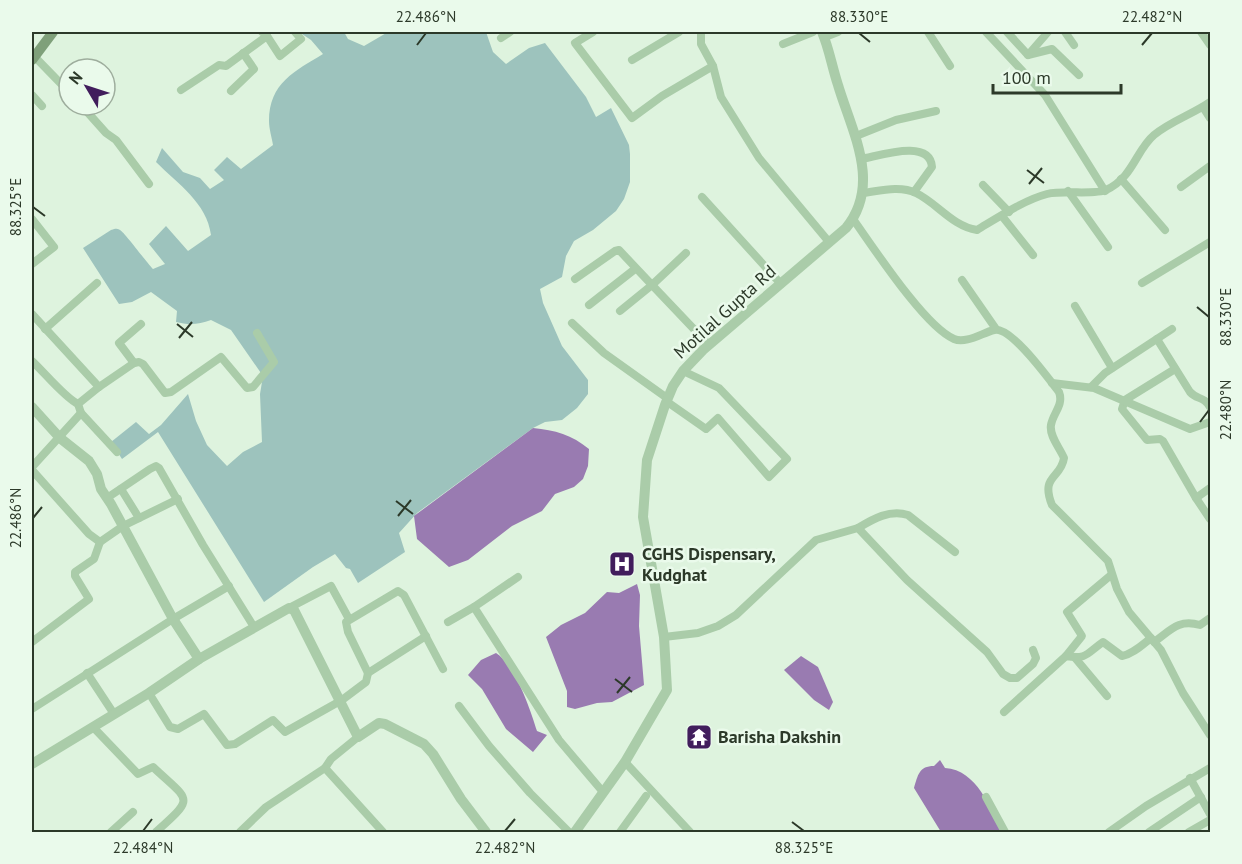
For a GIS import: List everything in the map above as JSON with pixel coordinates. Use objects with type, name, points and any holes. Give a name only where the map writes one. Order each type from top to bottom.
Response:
[{"type":"main road","points":[[32,57],[53,32]]},
{"type":"street","points":[[181,90],[219,65],[226,66],[265,34],[280,56],[301,39],[295,32]]},
{"type":"street","points":[[501,38],[510,32]]},
{"type":"street","points":[[593,32],[575,44],[632,118],[662,96],[713,66]]},
{"type":"street","points":[[632,60],[679,32]]},
{"type":"street","points":[[701,32],[700,44],[713,66],[721,97],[759,158],[829,242]]},
{"type":"street","points":[[783,44],[813,32]]},
{"type":"street","points":[[824,34],[838,32]]},
{"type":"street","points":[[928,32],[950,66]]},
{"type":"street","points":[[986,32],[1046,95],[1105,191]]},
{"type":"street","points":[[1007,32],[1028,55]]},
{"type":"street","points":[[1028,55],[1048,32]]},
{"type":"street","points":[[1065,32],[1074,45]]},
{"type":"street","points":[[1201,32],[1210,45]]},
{"type":"street","name":"Motilal Gupta Rd","points":[[574,832],[625,762],[667,690],[664,637],[643,517],[647,460],[666,400],[682,371],[853,219],[863,193],[863,170],[856,136],[838,85],[824,34]]},
{"type":"street","points":[[1028,55],[1052,49],[1079,75]]},
{"type":"street","points":[[231,91],[254,69],[243,53]]},
{"type":"street","points":[[32,57],[57,81]]},
{"type":"street","points":[[32,94],[42,106]]},
{"type":"street","points":[[863,193],[892,189],[914,192],[967,229],[977,230],[1045,194],[1068,191],[1105,191],[1121,179],[1135,163],[1153,136],[1210,102]]},
{"type":"street","points":[[1203,107],[1210,118]]},
{"type":"street","points":[[856,136],[896,120],[936,111]]},
{"type":"street","points":[[91,117],[99,127],[116,140],[148,184]]},
{"type":"street","points":[[861,159],[907,151],[922,152],[928,155],[932,167],[914,192]]},
{"type":"street","points":[[1181,187],[1210,166]]},
{"type":"street","points":[[1121,179],[1165,230]]},
{"type":"street","points":[[983,185],[1033,255]]},
{"type":"street","points":[[1068,191],[1108,247]]},
{"type":"street","points":[[702,197],[781,284]]},
{"type":"street","points":[[32,219],[54,247],[32,264]]},
{"type":"street","points":[[853,219],[904,289],[925,315],[946,335],[958,340],[979,336],[996,329]]},
{"type":"street","points":[[1142,283],[1210,242]]},
{"type":"street","points":[[575,279],[616,250],[623,254],[709,345]]},
{"type":"street","points":[[620,311],[686,253]]},
{"type":"street","points":[[589,305],[636,269]]},
{"type":"street","points":[[962,280],[996,329],[1010,335],[1052,383],[1061,398],[1051,425],[1064,463],[1049,482],[1048,495],[1052,505],[1108,561],[1111,575],[1130,612],[1161,650],[1183,693],[1210,735]]},
{"type":"street","points":[[45,329],[97,284]]},
{"type":"street","points":[[1075,306],[1112,368]]},
{"type":"street","points":[[32,314],[99,387]]},
{"type":"street","points":[[572,323],[604,353],[706,429],[718,418],[769,477],[787,459],[719,388],[682,371]]},
{"type":"street","points":[[134,363],[119,344],[141,324]]},
{"type":"street","points":[[1091,387],[1112,368],[1172,329]]},
{"type":"street","points":[[78,404],[99,387],[134,363],[139,362],[165,393],[171,392],[221,357],[239,380],[250,388],[254,387],[274,362],[257,333]]},
{"type":"street","points":[[1156,339],[1193,396],[1206,400],[1210,407]]},
{"type":"street","points":[[32,361],[71,401],[78,404],[81,413],[117,452]]},
{"type":"street","points":[[1175,369],[1125,400],[1122,406],[1123,411],[1147,440],[1160,439],[1163,441],[1210,519]]},
{"type":"street","points":[[1052,383],[1091,387],[1190,429],[1210,422]]},
{"type":"street","points":[[32,406],[60,438],[89,461],[97,474],[101,489],[173,619],[199,659]]},
{"type":"street","points":[[81,413],[32,469],[89,534],[100,542]]},
{"type":"street","points":[[107,498],[156,466],[159,468],[254,627]]},
{"type":"street","points":[[1196,498],[1210,488]]},
{"type":"street","points":[[121,489],[139,518]]},
{"type":"street","points":[[32,642],[89,599],[75,576],[75,572],[94,559],[100,542],[123,526],[178,499]]},
{"type":"street","points":[[664,637],[698,633],[718,626],[736,615],[816,540],[858,528],[889,513],[900,512],[908,515],[955,552]]},
{"type":"street","points":[[858,528],[907,580],[987,652],[1003,674],[1010,678],[1017,678],[1033,664],[1036,658],[1033,650]]},
{"type":"street","points":[[1004,712],[1066,656],[1082,636],[1067,612],[1111,575]]},
{"type":"street","points":[[448,622],[518,577]]},
{"type":"street","points":[[32,709],[228,586]]},
{"type":"street","points":[[32,764],[149,693],[199,659],[331,586],[349,619]]},
{"type":"street","points":[[369,672],[346,625],[349,619],[398,591],[404,595],[443,669]]},
{"type":"street","points":[[474,607],[559,740],[603,792]]},
{"type":"street","points":[[289,608],[294,610],[358,737]]},
{"type":"street","points":[[1076,659],[1103,642],[1122,656],[1128,655],[1180,623],[1189,622],[1200,625],[1210,618]]},
{"type":"street","points":[[149,693],[170,727],[178,729],[204,714],[231,746],[273,720],[285,732],[366,682],[369,672],[426,636]]},
{"type":"street","points":[[1066,656],[1076,659],[1107,696]]},
{"type":"street","points":[[87,674],[114,714]]},
{"type":"street","points":[[459,706],[489,746],[530,793],[569,832]]},
{"type":"street","points":[[240,832],[266,807],[325,768],[331,759],[379,723],[424,744],[486,832]]},
{"type":"street","points":[[93,727],[138,774],[153,766],[183,795],[185,802],[182,809],[156,832]]},
{"type":"street","points":[[625,762],[690,832]]},
{"type":"street","points":[[325,768],[383,832]]},
{"type":"street","points":[[1108,832],[1146,806],[1210,768]]},
{"type":"street","points":[[1191,778],[1210,814]]},
{"type":"street","points":[[620,832],[646,796]]},
{"type":"street","points":[[1149,832],[1201,796]]},
{"type":"street","points":[[986,797],[1005,832]]},
{"type":"street","points":[[111,832],[133,812]]},
{"type":"street","points":[[1189,832],[1210,820]]},
{"type":"shaded area","points":[[299,32],[344,32],[348,39],[364,46],[388,32],[486,32],[493,52],[506,64],[529,48],[545,43],[586,97],[596,117],[611,108],[629,145],[630,182],[624,199],[616,211],[593,230],[574,241],[566,256],[562,277],[540,289],[543,303],[562,346],[588,380],[588,394],[577,408],[562,420],[545,422],[533,428],[417,513],[399,533],[405,552],[358,583],[350,569],[346,568],[335,554],[264,602],[158,432],[122,459],[111,442],[136,422],[149,434],[161,425],[188,394],[196,421],[207,445],[227,466],[243,452],[262,442],[260,394],[263,376],[231,330],[211,320],[193,324],[176,322],[177,311],[151,292],[132,302],[119,304],[83,248],[111,230],[117,229],[153,269],[165,264],[149,244],[166,226],[188,251],[211,235],[204,213],[198,204],[156,162],[162,148],[183,172],[200,178],[210,189],[224,180],[214,170],[227,157],[241,169],[273,145],[269,121],[274,97],[286,80],[323,54],[311,40]]},
{"type":"shaded area","points":[[533,428],[563,434],[589,449],[588,466],[583,479],[574,487],[555,494],[542,511],[512,526],[468,560],[449,567],[417,539],[414,516]]},
{"type":"shaded area","points":[[637,584],[640,595],[639,626],[644,685],[612,702],[597,703],[575,709],[567,707],[567,691],[546,637],[561,625],[585,613],[607,592],[619,593]]},
{"type":"shaded area","points":[[496,653],[516,678],[537,731],[547,735],[533,752],[506,729],[482,689],[468,675],[481,660]]},
{"type":"shaded area","points":[[801,656],[818,667],[833,702],[829,710],[814,700],[784,670]]},
{"type":"shaded area","points":[[940,760],[945,768],[966,775],[974,783],[1003,832],[941,832],[914,788],[922,770],[934,766]]},
{"type":"place","name":"CGHS Dispensary, Kudghat","points":[[622,564]]},
{"type":"place","name":"Barisha Dakshin","points":[[699,737]]}]
